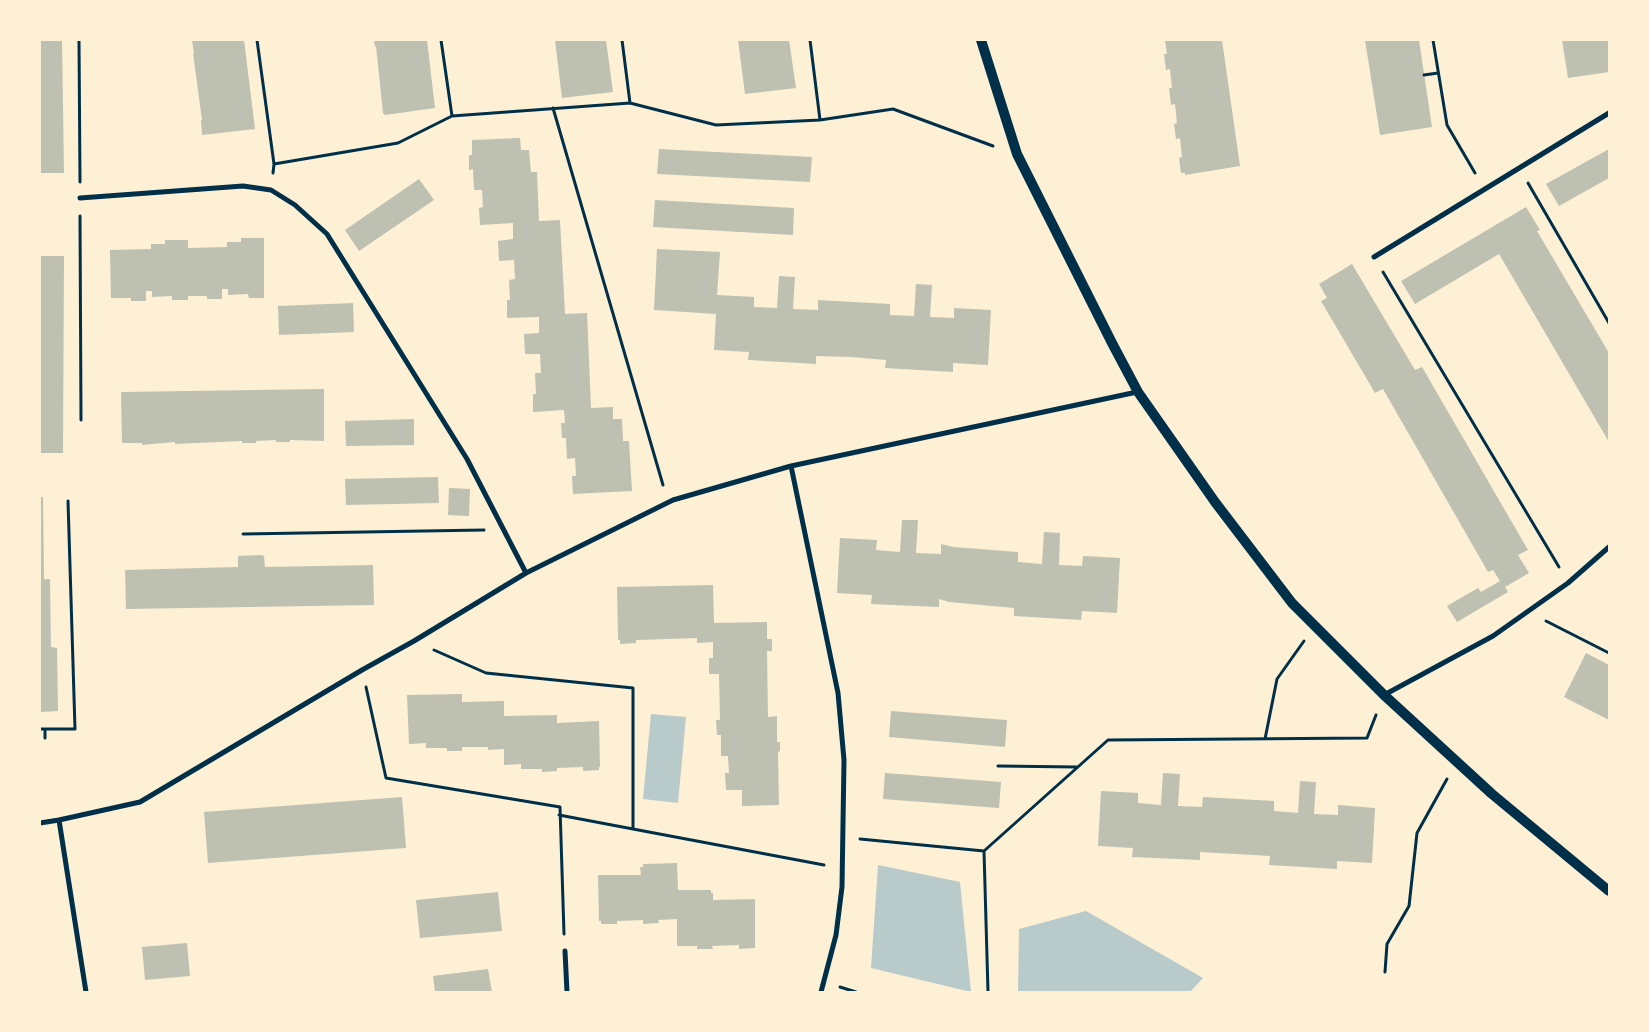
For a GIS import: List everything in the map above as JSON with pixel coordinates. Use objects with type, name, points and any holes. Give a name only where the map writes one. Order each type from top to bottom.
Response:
[{"type":"main road","points":[[981,40],[1017,154],[1138,392],[1215,502],[1292,603],[1384,696],[1492,794],[1609,891]]},
{"type":"street","points":[[1374,257],[1609,113]]},
{"type":"street","points":[[80,198],[243,186],[271,190],[295,205],[327,234],[467,459],[526,573]]},
{"type":"street","points":[[40,823],[140,802],[526,573],[668,502],[792,466],[1138,392]]},
{"type":"street","points":[[792,466],[838,693],[844,760],[842,886],[836,936],[821,992]]},
{"type":"street","points":[[1384,696],[1493,636],[1568,583],[1609,547]]},
{"type":"street","points":[[59,820],[86,992]]},
{"type":"street","points":[[565,951],[567,992]]},
{"type":"path","points":[[79,40],[81,420]]},
{"type":"path","points":[[257,40],[274,164],[271,190]]},
{"type":"path","points":[[441,40],[452,116]]},
{"type":"path","points":[[622,40],[630,103]]},
{"type":"path","points":[[810,40],[820,120]]},
{"type":"path","points":[[1433,40],[1447,125],[1485,189]]},
{"type":"path","points":[[1424,75],[1438,73]]},
{"type":"path","points":[[274,164],[398,143],[452,116],[630,103],[716,125],[820,120],[893,109],[1017,154]]},
{"type":"path","points":[[554,108],[668,502]]},
{"type":"path","points":[[1520,168],[1609,323]]},
{"type":"path","points":[[1374,257],[1568,583]]},
{"type":"path","points":[[40,729],[74,729],[68,501]]},
{"type":"path","points":[[242,534],[504,530]]},
{"type":"path","points":[[1527,612],[1609,653]]},
{"type":"path","points":[[1265,739],[1277,679],[1315,626]]},
{"type":"path","points":[[414,641],[486,673],[633,688],[633,830]]},
{"type":"path","points":[[362,670],[386,778],[560,807],[565,951]]},
{"type":"path","points":[[843,837],[984,851],[1108,740],[1367,738],[1384,696]]},
{"type":"path","points":[[45,729],[45,738]]},
{"type":"path","points":[[1385,972],[1386,944],[1409,906],[1418,833],[1456,762]]},
{"type":"path","points":[[998,766],[1078,767]]},
{"type":"path","points":[[559,815],[842,868]]},
{"type":"path","points":[[984,851],[988,992]]},
{"type":"shaded area","points":[[651,714],[686,717],[678,803],[643,799]]},
{"type":"shaded area","points":[[878,865],[960,882],[971,992],[871,968]]},
{"type":"shaded area","points":[[1086,911],[1203,978],[1190,992],[1018,992],[1019,929]]},
{"type":"building","points":[[40,40],[62,40],[64,173],[40,173]]},
{"type":"building","points":[[192,40],[244,40],[255,129],[202,135],[202,120]]},
{"type":"building","points":[[374,40],[427,40],[435,108],[385,115],[383,113]]},
{"type":"building","points":[[555,40],[606,40],[613,92],[562,98]]},
{"type":"building","points":[[738,40],[789,40],[796,88],[745,94]]},
{"type":"building","points":[[1165,40],[1222,40],[1240,166],[1185,175],[1185,173],[1181,173],[1179,158],[1182,157],[1180,138],[1176,139],[1174,124],[1177,123],[1175,104],[1171,105],[1169,88],[1172,88],[1170,69],[1166,70],[1164,54],[1167,54]]},
{"type":"building","points":[[1365,40],[1419,40],[1432,127],[1380,135]]},
{"type":"building","points":[[1562,40],[1609,40],[1609,72],[1568,78]]},
{"type":"building","points":[[520,138],[521,150],[529,150],[531,172],[537,172],[539,221],[560,220],[565,314],[587,313],[591,408],[613,407],[613,419],[622,419],[623,441],[629,441],[632,491],[573,494],[572,476],[576,476],[575,458],[567,459],[566,438],[562,438],[561,423],[565,423],[564,410],[533,412],[533,394],[536,394],[535,373],[541,373],[540,354],[525,354],[524,334],[539,333],[539,317],[507,318],[507,300],[510,300],[509,280],[515,279],[514,260],[499,261],[498,241],[513,239],[513,223],[480,225],[479,208],[483,207],[482,190],[474,190],[473,169],[469,170],[472,140]]},
{"type":"building","points":[[659,149],[812,157],[810,182],[657,174]]},
{"type":"building","points":[[1609,149],[1609,178],[1559,206],[1546,184]]},
{"type":"building","points":[[419,179],[434,200],[359,251],[345,230]]},
{"type":"building","points":[[655,200],[794,208],[793,235],[653,227]]},
{"type":"building","points":[[1526,207],[1540,230],[1537,231],[1609,353],[1609,442],[1499,254],[1415,304],[1401,281]]},
{"type":"building","points":[[241,238],[264,238],[264,298],[249,298],[248,294],[228,295],[228,289],[222,289],[222,299],[207,299],[207,296],[188,296],[188,300],[172,300],[172,296],[152,297],[152,291],[146,291],[146,301],[131,301],[131,298],[111,298],[110,250],[151,249],[151,244],[165,244],[165,240],[188,240],[188,248],[227,247],[227,242],[241,242]]},
{"type":"building","points":[[657,249],[720,252],[717,295],[754,297],[754,307],[777,308],[779,276],[795,277],[793,309],[818,310],[818,300],[890,304],[890,315],[914,316],[916,284],[932,285],[930,317],[954,318],[954,308],[991,310],[988,365],[953,363],[953,372],[885,368],[886,360],[851,357],[816,356],[816,364],[748,360],[749,352],[714,350],[716,314],[654,310]]},
{"type":"building","points":[[40,256],[64,256],[63,453],[40,453]]},
{"type":"building","points":[[1352,264],[1415,370],[1422,367],[1528,550],[1518,555],[1529,573],[1505,587],[1508,592],[1457,622],[1447,606],[1478,588],[1481,592],[1500,581],[1493,570],[1488,572],[1383,389],[1375,393],[1321,301],[1327,298],[1319,284]]},
{"type":"building","points":[[353,303],[354,332],[279,335],[278,306]]},
{"type":"building","points":[[324,389],[324,441],[290,440],[290,442],[276,442],[276,440],[256,441],[256,443],[242,443],[242,441],[175,444],[175,442],[142,445],[142,443],[122,443],[121,392]]},
{"type":"building","points":[[414,419],[414,445],[346,446],[345,421]]},
{"type":"building","points":[[438,477],[439,503],[346,505],[345,479]]},
{"type":"building","points":[[449,488],[470,489],[469,516],[448,515]]},
{"type":"building","points":[[40,497],[43,497],[44,579],[50,579],[51,647],[57,648],[58,711],[40,712]]},
{"type":"building","points":[[902,520],[918,520],[916,553],[941,554],[941,544],[953,547],[1018,552],[1018,562],[1042,564],[1044,532],[1060,533],[1059,565],[1082,566],[1083,556],[1120,558],[1117,613],[1082,611],[1081,620],[1014,616],[1014,608],[949,602],[939,599],[939,607],[871,604],[872,595],[837,593],[840,538],[877,540],[876,550],[900,552]]},
{"type":"building","points":[[238,556],[264,556],[265,567],[373,565],[374,605],[126,609],[125,570],[238,567]]},
{"type":"building","points":[[713,585],[714,623],[767,622],[767,639],[772,639],[772,651],[767,651],[768,717],[777,716],[777,742],[780,742],[780,751],[778,752],[779,805],[742,806],[742,790],[726,790],[725,773],[729,773],[728,756],[721,756],[721,735],[717,735],[716,720],[720,720],[719,674],[709,674],[709,658],[713,658],[713,642],[697,643],[697,638],[636,640],[636,643],[620,644],[620,640],[618,640],[617,587]]},
{"type":"building","points":[[1586,653],[1609,665],[1609,720],[1564,697]]},
{"type":"building","points":[[462,694],[462,702],[504,701],[504,716],[557,715],[557,723],[599,721],[599,770],[583,771],[583,767],[557,768],[557,771],[542,772],[542,769],[521,769],[521,764],[504,765],[504,749],[488,750],[488,747],[462,747],[462,751],[447,751],[447,748],[426,748],[426,743],[409,744],[407,695]]},
{"type":"building","points":[[891,711],[1007,720],[1005,747],[889,737]]},
{"type":"building","points":[[885,773],[1001,782],[999,808],[883,799]]},
{"type":"building","points":[[1163,773],[1180,774],[1178,806],[1202,807],[1203,797],[1274,801],[1274,811],[1298,813],[1300,781],[1316,782],[1314,814],[1338,815],[1338,805],[1375,808],[1372,863],[1337,861],[1337,869],[1269,865],[1270,856],[1200,852],[1200,860],[1132,857],[1133,848],[1098,846],[1101,791],[1138,793],[1138,803],[1161,805]]},
{"type":"building","points":[[402,797],[406,848],[208,863],[204,812]]},
{"type":"building","points":[[677,863],[678,890],[711,890],[713,900],[755,899],[755,948],[739,949],[739,945],[712,946],[713,949],[697,949],[697,946],[677,946],[677,919],[658,920],[659,923],[643,924],[643,920],[617,921],[617,924],[601,924],[601,921],[599,921],[598,875],[641,875],[640,867],[643,867],[643,864]]},
{"type":"building","points":[[498,892],[502,931],[420,938],[416,900]]},
{"type":"building","points":[[187,943],[190,976],[145,980],[142,947]]},
{"type":"building","points":[[488,969],[492,992],[435,992],[433,976]]}]
